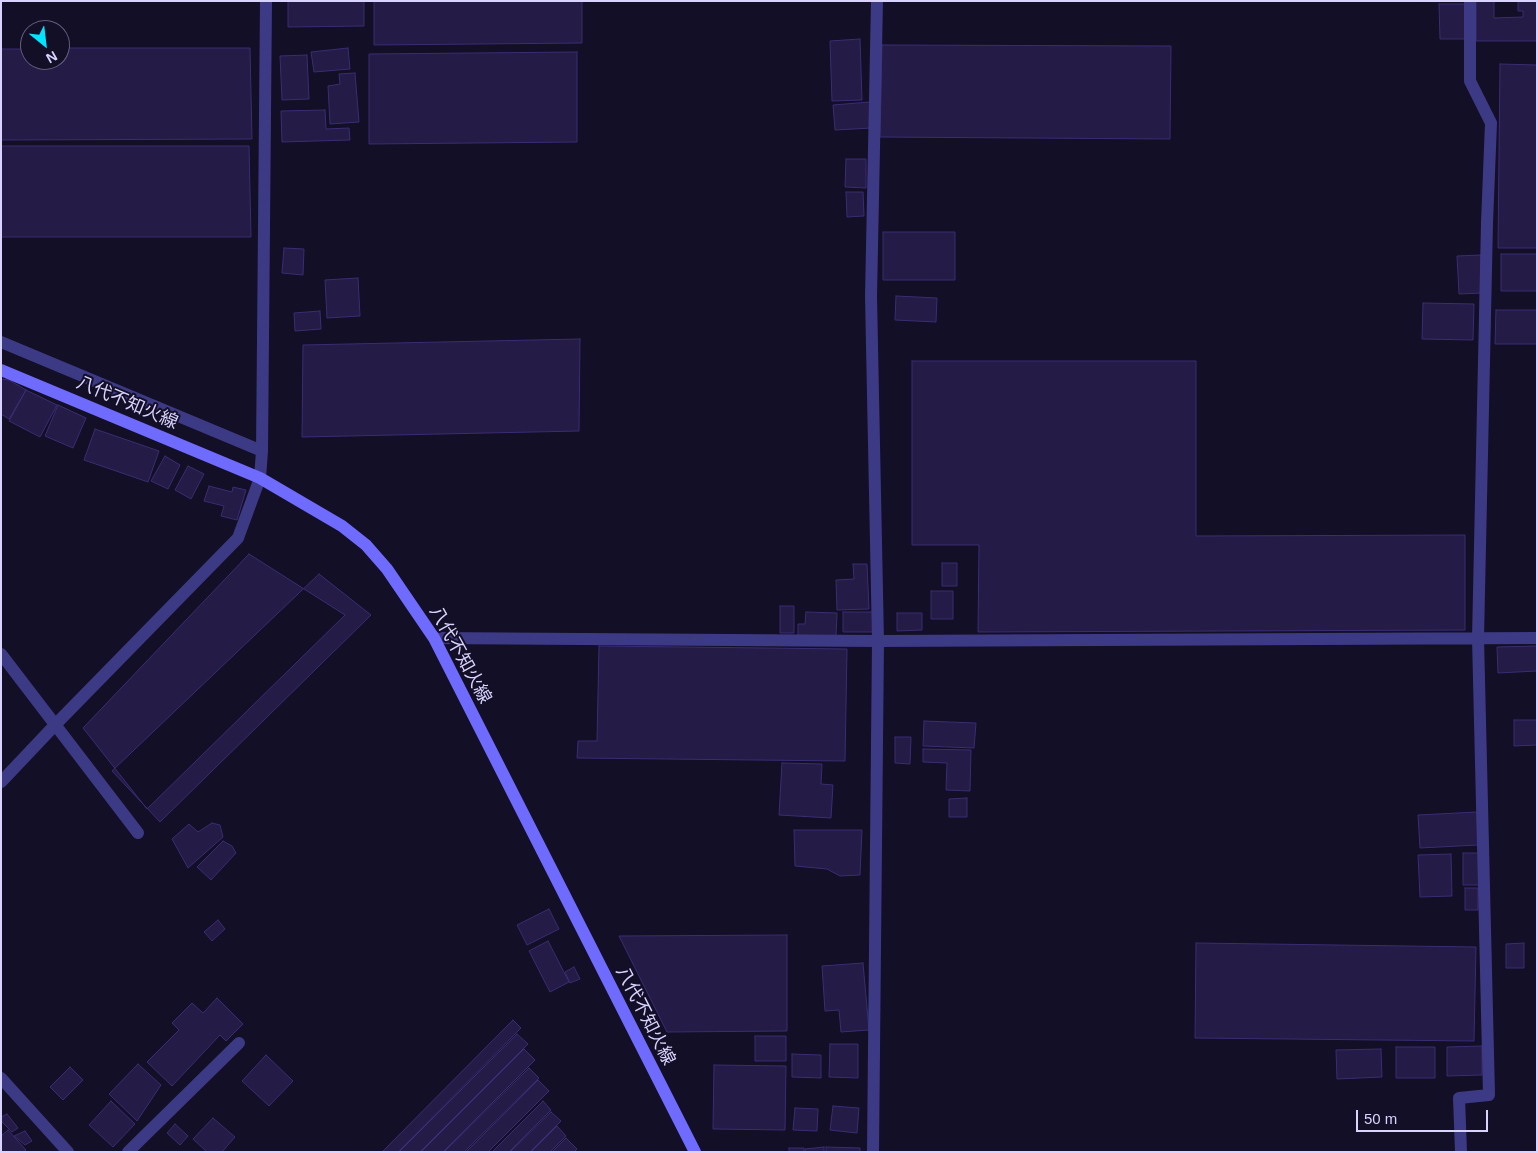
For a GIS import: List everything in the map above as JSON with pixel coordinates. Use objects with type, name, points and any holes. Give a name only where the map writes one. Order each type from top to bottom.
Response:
[{"type":"main road","name":"八代不知火線","points":[[1,370],[260,478],[342,526],[366,546],[387,568],[434,638],[695,1152]]},
{"type":"street","points":[[1,782],[55,724],[238,538],[260,478],[262,451],[266,1]]},
{"type":"street","points":[[874,1152],[878,640],[871,296],[877,1]]},
{"type":"street","points":[[1461,1152],[1459,1098],[1489,1096],[1478,638],[1491,123],[1470,80],[1470,1]]},
{"type":"street","points":[[1,342],[262,451]]},
{"type":"street","points":[[434,638],[878,640],[1537,638]]},
{"type":"street","points":[[1,654],[138,833]]},
{"type":"street","points":[[128,1152],[239,1043]]},
{"type":"street","points":[[3,1082],[68,1152]]},
{"type":"building","points":[[288,1],[364,1],[364,26],[288,27]]},
{"type":"building","points":[[374,1],[582,1],[582,43],[374,45]]},
{"type":"building","points":[[1476,1],[1494,1],[1494,18],[1523,17],[1523,11],[1518,11],[1518,1],[1537,1],[1537,41],[1476,41]]},
{"type":"building","points":[[1439,4],[1466,4],[1466,39],[1440,39]]},
{"type":"building","points":[[860,39],[862,100],[832,101],[830,41]]},
{"type":"building","points":[[882,45],[1171,46],[1170,139],[880,137]]},
{"type":"building","points":[[70,48],[250,48],[252,139],[1,140],[1,49],[20,49],[20,70],[70,70]]},
{"type":"building","points":[[348,48],[350,69],[314,72],[311,52]]},
{"type":"building","points":[[577,52],[577,142],[369,144],[369,54]]},
{"type":"building","points":[[307,55],[309,99],[282,100],[280,56]]},
{"type":"building","points":[[1500,64],[1537,65],[1537,248],[1498,248]]},
{"type":"building","points":[[355,73],[359,122],[330,124],[328,86],[340,84],[339,74]]},
{"type":"building","points":[[870,102],[872,128],[835,130],[833,105]]},
{"type":"building","points":[[325,110],[326,129],[349,128],[350,140],[282,142],[281,111]]},
{"type":"building","points":[[1,146],[249,146],[251,237],[1,237]]},
{"type":"building","points":[[846,159],[866,159],[866,188],[845,187]]},
{"type":"building","points":[[846,192],[863,192],[864,216],[847,217]]},
{"type":"building","points":[[883,232],[955,232],[955,280],[883,280]]},
{"type":"building","points":[[284,248],[304,249],[303,275],[282,273]]},
{"type":"building","points":[[1501,254],[1537,254],[1537,291],[1501,291]]},
{"type":"building","points":[[1481,255],[1482,293],[1459,294],[1457,256]]},
{"type":"building","points":[[358,278],[360,316],[327,318],[325,280]]},
{"type":"building","points":[[896,296],[937,298],[936,322],[895,320]]},
{"type":"building","points":[[1423,303],[1474,304],[1473,340],[1422,339]]},
{"type":"building","points":[[1496,310],[1537,310],[1537,344],[1495,344]]},
{"type":"building","points":[[320,311],[321,329],[295,331],[294,313]]},
{"type":"building","points":[[580,339],[579,431],[302,437],[303,345]]},
{"type":"building","points":[[912,361],[1196,361],[1196,536],[1465,535],[1465,630],[978,632],[979,545],[912,545]]},
{"type":"building","points":[[1,379],[9,380],[26,390],[9,419],[1,414]]},
{"type":"building","points":[[26,390],[57,405],[40,437],[9,421]]},
{"type":"building","points":[[58,405],[86,418],[73,448],[45,436]]},
{"type":"building","points":[[95,429],[159,451],[148,482],[84,460]]},
{"type":"building","points":[[165,456],[180,465],[168,489],[151,481]]},
{"type":"building","points":[[188,466],[204,474],[191,499],[175,490]]},
{"type":"building","points":[[209,486],[232,492],[233,487],[246,490],[237,520],[221,516],[224,506],[204,501]]},
{"type":"building","points":[[249,554],[345,615],[147,809],[83,728]]},
{"type":"building","points":[[942,563],[957,563],[957,586],[942,586]]},
{"type":"building","points":[[853,564],[867,564],[869,609],[837,610],[836,580],[854,579]]},
{"type":"building","points":[[319,574],[371,615],[160,822],[112,771]]},
{"type":"building","points":[[931,591],[953,591],[953,619],[931,619]]},
{"type":"building","points":[[780,606],[794,606],[794,633],[780,633]]},
{"type":"building","points":[[806,612],[837,613],[836,637],[798,636],[798,624],[805,624]]},
{"type":"building","points":[[843,612],[874,612],[873,632],[843,632]]},
{"type":"building","points":[[897,613],[922,613],[922,630],[897,631]]},
{"type":"building","points":[[599,646],[847,649],[845,761],[577,758],[578,741],[597,741]]},
{"type":"building","points":[[1537,646],[1537,671],[1498,673],[1497,647]]},
{"type":"building","points":[[1514,720],[1537,720],[1537,745],[1514,746]]},
{"type":"building","points":[[924,721],[976,723],[974,748],[923,746]]},
{"type":"building","points":[[895,737],[911,737],[910,764],[895,763]]},
{"type":"building","points":[[923,749],[971,750],[970,791],[946,790],[947,763],[923,762]]},
{"type":"building","points":[[782,763],[822,764],[821,784],[833,785],[831,818],[779,815]]},
{"type":"building","points":[[967,798],[967,817],[949,817],[949,799]]},
{"type":"building","points":[[1477,812],[1478,845],[1420,848],[1418,815]]},
{"type":"building","points":[[212,823],[220,825],[223,837],[188,868],[172,839],[189,824],[198,832]]},
{"type":"building","points":[[794,830],[862,830],[860,875],[840,876],[827,869],[795,866]]},
{"type":"building","points":[[223,841],[232,846],[236,853],[211,880],[197,867]]},
{"type":"building","points":[[1463,853],[1480,853],[1480,885],[1463,885]]},
{"type":"building","points":[[1451,854],[1452,896],[1420,897],[1418,855]]},
{"type":"building","points":[[1465,888],[1478,888],[1478,910],[1465,910]]},
{"type":"building","points":[[549,909],[559,929],[527,945],[517,925]]},
{"type":"building","points":[[218,920],[225,929],[212,941],[204,932]]},
{"type":"building","points":[[787,935],[787,1031],[667,1032],[619,936]]},
{"type":"building","points":[[548,941],[569,982],[550,992],[529,951]]},
{"type":"building","points":[[1196,943],[1476,947],[1474,1041],[1195,1038]]},
{"type":"building","points":[[1524,943],[1524,968],[1506,968],[1506,944]]},
{"type":"building","points":[[863,963],[869,1030],[841,1032],[839,1010],[825,1011],[822,966]]},
{"type":"building","points":[[574,967],[580,979],[570,983],[565,972]]},
{"type":"building","points":[[217,998],[243,1024],[226,1041],[220,1035],[172,1086],[147,1062],[179,1030],[172,1023],[192,1003],[203,1013]]},
{"type":"building","points":[[513,1020],[521,1028],[398,1152],[382,1152]]},
{"type":"building","points":[[517,1034],[528,1044],[420,1152],[399,1152]]},
{"type":"building","points":[[755,1036],[786,1036],[786,1061],[755,1061]]},
{"type":"building","points":[[830,1044],[858,1044],[858,1078],[829,1077]]},
{"type":"building","points":[[1482,1046],[1482,1075],[1447,1076],[1447,1047]]},
{"type":"building","points":[[1396,1047],[1435,1047],[1435,1078],[1396,1078]]},
{"type":"building","points":[[524,1049],[535,1060],[443,1152],[421,1152]]},
{"type":"building","points":[[1381,1049],[1382,1077],[1337,1079],[1336,1050]]},
{"type":"building","points":[[792,1054],[821,1055],[821,1078],[792,1077]]},
{"type":"building","points":[[266,1055],[293,1081],[269,1106],[242,1081]]},
{"type":"building","points":[[138,1064],[161,1085],[137,1121],[109,1094]]},
{"type":"building","points":[[714,1065],[786,1066],[785,1130],[713,1129]]},
{"type":"building","points":[[70,1067],[83,1080],[63,1100],[50,1087]]},
{"type":"building","points":[[529,1068],[539,1078],[464,1152],[444,1152]]},
{"type":"building","points":[[538,1080],[549,1091],[488,1152],[466,1152]]},
{"type":"building","points":[[111,1101],[135,1124],[113,1147],[89,1125]]},
{"type":"building","points":[[543,1101],[551,1110],[509,1152],[492,1152]]},
{"type":"building","points":[[833,1106],[859,1108],[857,1133],[830,1130]]},
{"type":"building","points":[[795,1108],[818,1109],[817,1131],[793,1130]]},
{"type":"building","points":[[551,1112],[561,1121],[530,1152],[510,1152]]},
{"type":"building","points":[[7,1114],[18,1128],[12,1132],[1,1121],[1,1117]]},
{"type":"building","points":[[213,1118],[235,1137],[222,1152],[207,1152],[193,1139]]},
{"type":"building","points":[[175,1124],[188,1136],[180,1145],[167,1133]]},
{"type":"building","points":[[557,1126],[566,1136],[550,1152],[531,1152]]},
{"type":"building","points":[[8,1130],[26,1150],[24,1152],[1,1152],[1,1136]]},
{"type":"building","points":[[25,1131],[32,1141],[25,1145],[14,1136]]},
{"type":"building","points":[[566,1138],[577,1149],[574,1152],[552,1152]]},
{"type":"building","points":[[824,1147],[824,1152],[805,1152],[805,1149]]},
{"type":"building","points":[[826,1147],[860,1148],[860,1152],[826,1152]]},
{"type":"building","points":[[789,1148],[804,1148],[804,1152],[789,1152]]}]
